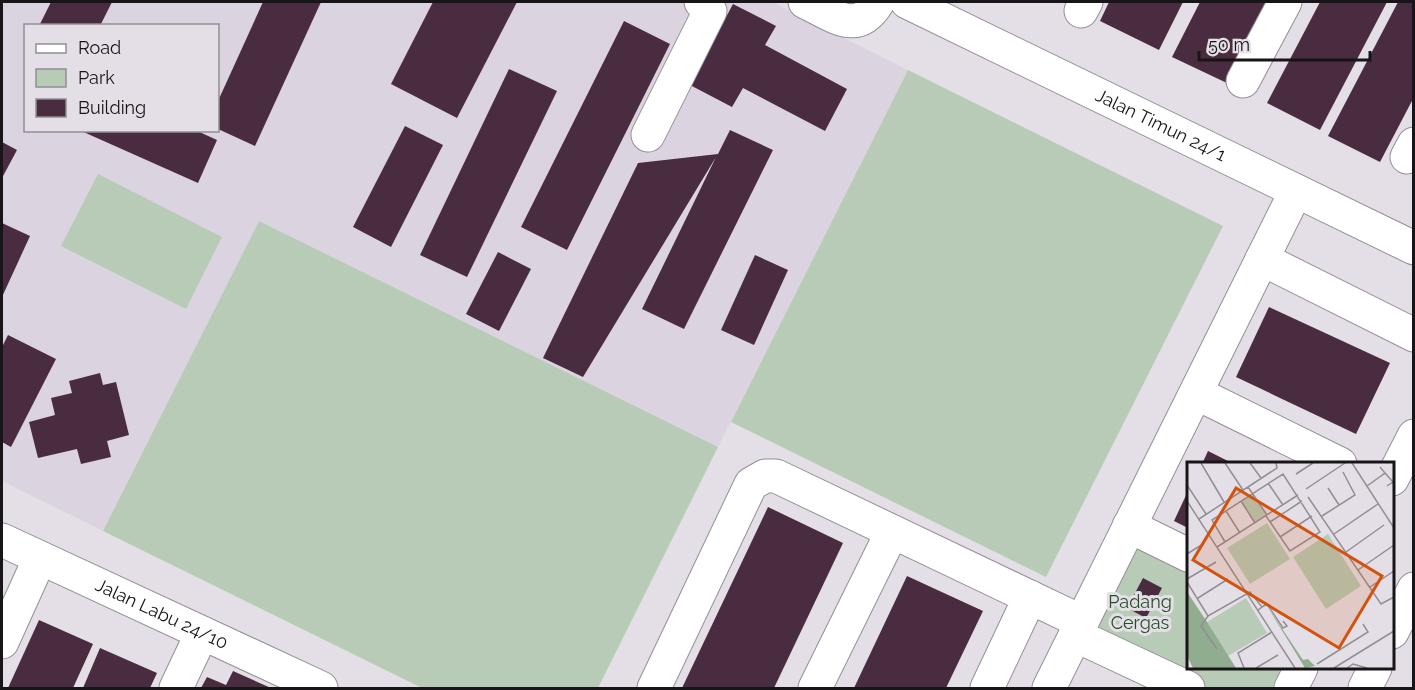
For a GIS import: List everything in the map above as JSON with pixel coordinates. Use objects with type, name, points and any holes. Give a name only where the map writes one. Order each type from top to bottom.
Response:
[{"type":"street","points":[[648,135],[710,11],[701,2]]},
{"type":"street","points":[[805,2],[848,22],[862,21],[870,15],[878,2]]},
{"type":"street","name":"Jalan Timun 24/1","points":[[908,2],[1413,248]]},
{"type":"street","points":[[1244,81],[1285,2]]},
{"type":"street","points":[[1049,688],[1296,191]]},
{"type":"street","points":[[1262,259],[1413,335]]},
{"type":"street","points":[[1196,393],[1336,462]]},
{"type":"street","points":[[1394,475],[1413,436]]},
{"type":"street","points":[[654,688],[751,484],[765,476],[776,476],[1030,597],[1078,629],[1188,688]]},
{"type":"street","points":[[1129,526],[1187,555]]},
{"type":"street","points":[[815,688],[892,532]]},
{"type":"street","name":"Jalan Labu 24/10","points":[[2,540],[321,688]]},
{"type":"street","points":[[2,642],[40,558]]},
{"type":"street","points":[[1394,628],[1413,589]]},
{"type":"street","points":[[987,688],[1030,597]]},
{"type":"street","points":[[176,688],[202,633]]},
{"type":"street","points":[[1291,688],[1300,669]]},
{"type":"street","points":[[1365,688],[1374,669]]},
{"type":"shaded area","points":[[2,2],[772,2],[908,70],[718,447],[259,221],[103,531],[2,481]]},
{"type":"green space","points":[[908,70],[1223,226],[1046,577],[731,422]]},
{"type":"green space","points":[[98,174],[222,237],[186,309],[61,246]]},
{"type":"green space","points":[[259,221],[718,447],[598,688],[422,688],[103,531]]},
{"type":"green space","name":"Padang Cergas","points":[[1129,526],[1187,555],[1187,669],[1300,669],[1291,688],[1188,688],[1075,635]]},
{"type":"building","points":[[51,2],[112,2],[101,24],[40,24]]},
{"type":"building","points":[[263,2],[321,2],[255,146],[219,129],[219,99]]},
{"type":"building","points":[[433,2],[517,2],[457,118],[391,84]]},
{"type":"building","points":[[1109,2],[1183,2],[1159,50],[1100,21]]},
{"type":"building","points":[[1200,2],[1269,2],[1229,84],[1172,57]]},
{"type":"building","points":[[1320,2],[1387,2],[1320,130],[1267,103]]},
{"type":"building","points":[[1398,2],[1414,2],[1414,97],[1380,162],[1328,136]]},
{"type":"building","points":[[733,4],[776,26],[765,45],[847,89],[825,131],[743,88],[732,107],[690,85]]},
{"type":"building","points":[[624,21],[670,44],[567,250],[521,227]]},
{"type":"building","points":[[509,69],[557,91],[467,277],[420,255]]},
{"type":"building","points":[[405,126],[443,145],[391,247],[353,227]]},
{"type":"building","points":[[730,130],[773,150],[684,329],[642,309],[716,157],[583,377],[543,358],[638,163],[718,154]]},
{"type":"building","points":[[83,132],[199,132],[217,140],[198,183]]},
{"type":"building","points":[[2,142],[17,150],[2,178]]},
{"type":"building","points":[[2,223],[30,236],[2,297]]},
{"type":"building","points":[[498,252],[531,269],[499,331],[466,314]]},
{"type":"building","points":[[755,255],[788,270],[754,345],[721,330]]},
{"type":"building","points":[[1269,307],[1390,363],[1356,434],[1236,377]]},
{"type":"building","points":[[8,335],[56,359],[11,447],[2,442],[2,347]]},
{"type":"building","points":[[100,373],[103,385],[116,382],[129,435],[107,441],[111,457],[81,464],[77,449],[38,458],[29,422],[55,415],[51,398],[72,393],[69,381]]},
{"type":"building","points":[[1208,451],[1230,462],[1203,462]]},
{"type":"building","points":[[1187,493],[1187,528],[1174,521]]},
{"type":"building","points":[[768,507],[843,543],[774,688],[682,688]]},
{"type":"building","points":[[907,576],[983,611],[946,688],[854,688]]},
{"type":"building","points":[[1143,578],[1162,588],[1146,618],[1127,608]]},
{"type":"building","points":[[39,620],[93,644],[73,688],[8,688]]},
{"type":"building","points":[[100,648],[157,673],[150,688],[83,688]]},
{"type":"building","points":[[233,671],[271,688],[201,688],[207,677],[226,685]]}]
